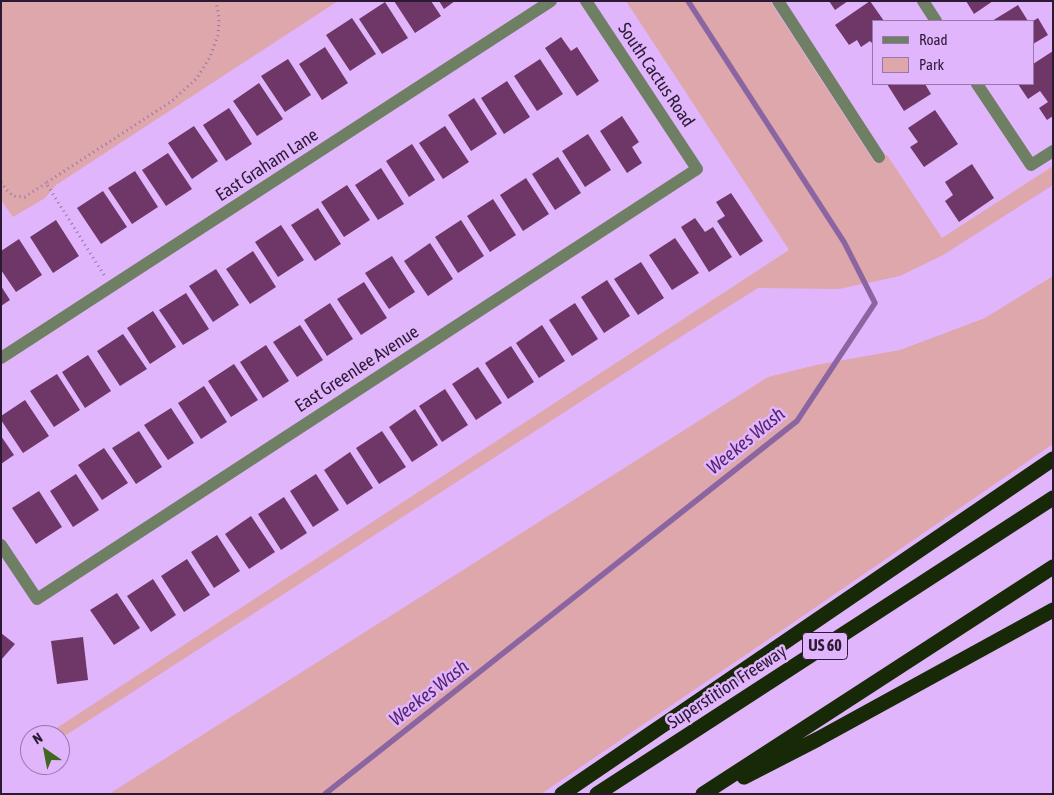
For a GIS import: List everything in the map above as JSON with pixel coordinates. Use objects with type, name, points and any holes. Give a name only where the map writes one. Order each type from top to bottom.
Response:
[{"type":"highway","points":[[562,794],[1053,459]]},
{"type":"highway","name":"Superstition Freeway","points":[[597,794],[1053,498]]},
{"type":"highway","points":[[703,794],[1053,567]]},
{"type":"highway","points":[[712,794],[818,739],[1053,610]]},
{"type":"street","name":"East Graham Lane","points":[[1,358],[551,1]]},
{"type":"street","name":"South Cactus Road","points":[[586,1],[697,169]]},
{"type":"street","points":[[778,1],[879,158]]},
{"type":"street","points":[[923,1],[935,20]]},
{"type":"street","points":[[978,85],[1031,165],[1053,151]]},
{"type":"street","name":"East Greenlee Avenue","points":[[1,545],[37,599],[697,169]]},
{"type":"path","points":[[1,182],[13,196],[25,197],[172,101],[197,78],[210,57],[218,35],[220,18],[216,1]]},
{"type":"path","points":[[46,183],[111,286]]},
{"type":"green space","points":[[1,1],[338,1],[56,185],[45,198],[13,217],[1,200]]},
{"type":"green space","points":[[626,1],[770,1],[875,163],[887,155],[942,238],[1053,166],[1053,185],[943,255],[900,276],[839,289],[758,288],[70,733],[70,725],[61,725],[789,250]]},
{"type":"green space","points":[[1053,276],[1053,444],[541,794],[109,794],[768,377],[816,365],[900,350],[985,318]]},
{"type":"building","points":[[394,1],[431,1],[441,16],[415,33]]},
{"type":"building","points":[[439,1],[455,1],[444,9]]},
{"type":"building","points":[[829,1],[848,1],[835,10]]},
{"type":"building","points":[[870,1],[883,20],[872,20],[872,43],[870,41],[861,47],[857,40],[849,45],[835,25]]},
{"type":"building","points":[[966,1],[993,1],[974,14]]},
{"type":"building","points":[[385,2],[408,38],[382,54],[359,19]]},
{"type":"building","points":[[1018,5],[1027,20],[994,20]]},
{"type":"building","points":[[352,18],[376,54],[350,71],[326,35]]},
{"type":"building","points":[[1038,18],[1048,35],[1034,43],[1034,20]]},
{"type":"building","points":[[561,37],[571,51],[577,47],[599,81],[577,96],[545,48]]},
{"type":"building","points":[[325,47],[348,83],[322,100],[299,64]]},
{"type":"building","points":[[1053,51],[1053,116],[1047,120],[1039,108],[1048,102],[1040,91],[1028,99],[1019,85],[1034,85],[1034,63]]},
{"type":"building","points":[[288,59],[311,95],[285,112],[261,76]]},
{"type":"building","points":[[540,59],[563,94],[537,111],[514,76]]},
{"type":"building","points":[[507,81],[530,117],[504,134],[481,98]]},
{"type":"building","points":[[259,83],[283,119],[257,136],[233,101]]},
{"type":"building","points":[[888,85],[926,85],[931,94],[904,111]]},
{"type":"building","points":[[474,98],[497,134],[471,151],[448,115]]},
{"type":"building","points":[[229,108],[252,144],[226,161],[203,125]]},
{"type":"building","points":[[935,110],[958,144],[924,167],[910,147],[918,142],[908,128]]},
{"type":"building","points":[[622,116],[639,142],[632,147],[642,163],[627,173],[600,131]]},
{"type":"building","points":[[194,126],[218,161],[192,179],[168,143]]},
{"type":"building","points":[[445,126],[469,162],[443,179],[419,143]]},
{"type":"building","points":[[588,134],[611,170],[585,187],[562,151]]},
{"type":"building","points":[[412,144],[435,180],[409,197],[386,161]]},
{"type":"building","points":[[168,153],[192,189],[166,206],[142,170]]},
{"type":"building","points":[[558,157],[581,193],[555,210],[532,174]]},
{"type":"building","points":[[972,164],[994,198],[959,222],[945,201],[953,195],[945,182]]},
{"type":"building","points":[[381,168],[404,204],[378,220],[355,185]]},
{"type":"building","points":[[135,171],[158,207],[132,224],[108,188]]},
{"type":"building","points":[[526,178],[549,214],[523,231],[500,195]]},
{"type":"building","points":[[347,185],[370,220],[344,237],[321,202]]},
{"type":"building","points":[[103,191],[127,227],[101,244],[77,208]]},
{"type":"building","points":[[731,193],[763,241],[740,256],[717,221],[725,216],[716,202]]},
{"type":"building","points":[[493,199],[516,235],[490,252],[467,216]]},
{"type":"building","points":[[318,208],[341,244],[315,261],[291,225]]},
{"type":"building","points":[[695,218],[705,232],[713,227],[732,257],[709,272],[681,227]]},
{"type":"building","points":[[56,220],[79,256],[53,273],[30,237]]},
{"type":"building","points":[[461,220],[484,256],[458,273],[435,237]]},
{"type":"building","points":[[281,225],[304,260],[278,277],[255,242]]},
{"type":"building","points":[[675,238],[699,273],[672,290],[649,255]]},
{"type":"building","points":[[19,239],[42,275],[16,292],[1,270],[1,251]]},
{"type":"building","points":[[430,243],[453,279],[428,296],[404,261]]},
{"type":"building","points":[[253,251],[276,287],[250,304],[226,269]]},
{"type":"building","points":[[392,256],[415,292],[389,309],[365,273]]},
{"type":"building","points":[[641,262],[664,298],[638,315],[614,279]]},
{"type":"building","points":[[216,269],[239,305],[213,322],[189,286]]},
{"type":"building","points":[[607,280],[630,316],[604,333],[581,297]]},
{"type":"building","points":[[364,282],[387,318],[361,335],[337,299]]},
{"type":"building","points":[[1,286],[10,300],[1,306]]},
{"type":"building","points":[[186,293],[209,329],[183,345],[159,310]]},
{"type":"building","points":[[330,303],[353,339],[327,356],[304,320]]},
{"type":"building","points":[[575,303],[598,339],[572,356],[549,320]]},
{"type":"building","points":[[153,311],[176,347],[150,364],[127,328]]},
{"type":"building","points":[[300,325],[323,360],[297,377],[273,342]]},
{"type":"building","points":[[542,325],[565,361],[539,378],[516,343]]},
{"type":"building","points":[[123,334],[147,369],[120,386],[97,351]]},
{"type":"building","points":[[266,345],[289,381],[263,398],[240,362]]},
{"type":"building","points":[[511,346],[534,382],[508,399],[485,363]]},
{"type":"building","points":[[88,355],[111,391],[85,408],[62,372]]},
{"type":"building","points":[[234,364],[258,400],[231,417],[208,381]]},
{"type":"building","points":[[478,367],[502,403],[476,420],[452,384]]},
{"type":"building","points":[[57,374],[80,410],[54,427],[30,391]]},
{"type":"building","points":[[204,386],[227,422],[201,439],[178,403]]},
{"type":"building","points":[[445,389],[468,425],[442,442],[419,406]]},
{"type":"building","points":[[25,400],[49,436],[23,453],[1,420],[1,416]]},
{"type":"building","points":[[171,408],[194,443],[168,460],[144,425]]},
{"type":"building","points":[[415,409],[438,445],[412,462],[389,427]]},
{"type":"building","points":[[139,431],[162,467],[136,484],[112,448]]},
{"type":"building","points":[[382,431],[406,467],[379,484],[356,448]]},
{"type":"building","points":[[1,436],[14,455],[1,464]]},
{"type":"building","points":[[104,448],[128,483],[102,500],[78,465]]},
{"type":"building","points":[[350,452],[373,488],[347,505],[324,470]]},
{"type":"building","points":[[76,474],[99,510],[73,527],[50,491]]},
{"type":"building","points":[[316,474],[339,510],[313,527],[290,491]]},
{"type":"building","points":[[39,491],[62,527],[36,544],[12,508]]},
{"type":"building","points":[[284,497],[307,533],[281,550],[258,514]]},
{"type":"building","points":[[251,516],[275,552],[249,569],[225,534]]},
{"type":"building","points":[[217,535],[240,571],[214,588],[191,552]]},
{"type":"building","points":[[187,559],[210,595],[184,612],[161,576]]},
{"type":"building","points":[[153,579],[176,615],[151,632],[127,596]]},
{"type":"building","points":[[117,593],[140,628],[114,645],[90,610]]},
{"type":"building","points":[[1,633],[15,644],[1,660]]},
{"type":"building","points":[[83,637],[88,680],[57,684],[51,641]]},
{"type":"waterway","name":"Weekes Wash","points":[[325,794],[797,421],[875,303],[844,242],[688,1]]}]
